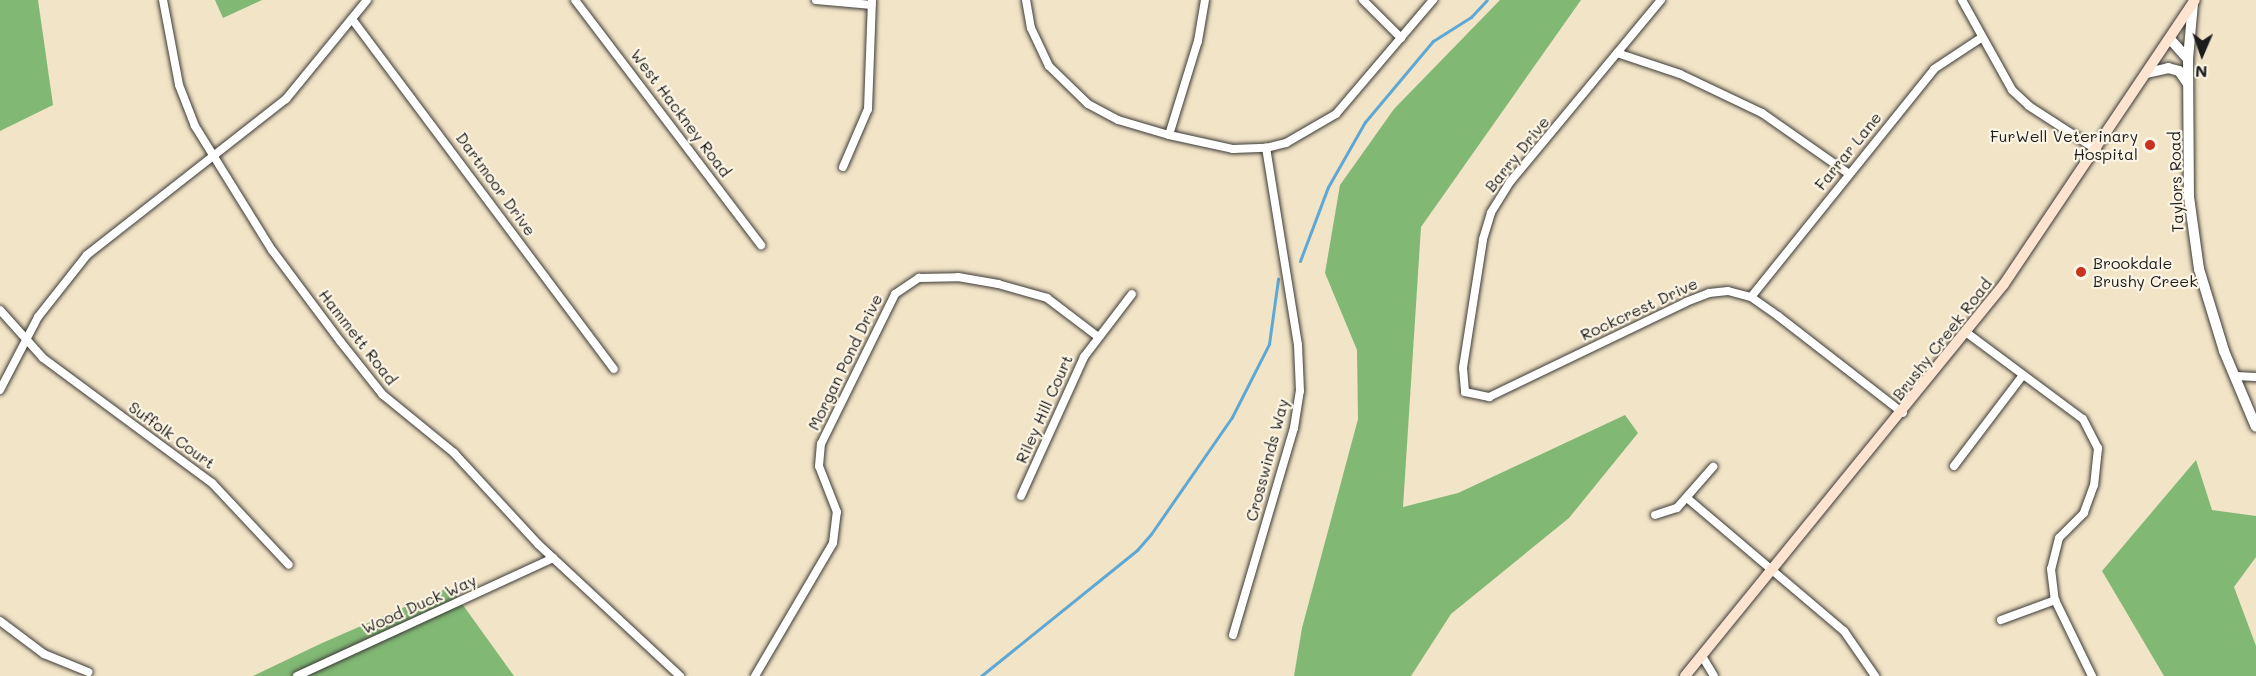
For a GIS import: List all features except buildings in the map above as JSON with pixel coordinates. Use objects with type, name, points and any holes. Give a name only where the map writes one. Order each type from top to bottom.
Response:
[{"type":"main road","name":"Brushy Creek Road","points":[[1685,676],[1968,333],[2097,150],[2194,2]]},
{"type":"street","name":"Hammett Road","points":[[163,0],[169,43],[186,108],[213,157],[285,268],[375,386],[454,453],[553,558],[680,676]]},
{"type":"street","points":[[0,390],[52,296],[87,255],[286,99],[367,0]]},
{"type":"street","name":"West Hackney Road","points":[[575,0],[761,245]]},
{"type":"street","points":[[816,0],[872,2],[868,109],[843,167]]},
{"type":"street","points":[[1026,0],[1040,51],[1074,94],[1102,112],[1168,135],[1215,148],[1266,148],[1297,138],[1336,114],[1433,0]]},
{"type":"street","points":[[1168,135],[1198,41],[1205,0]]},
{"type":"street","points":[[1363,0],[1401,38]]},
{"type":"street","name":"Barry Drive","points":[[1500,392],[1481,398],[1470,395],[1463,384],[1486,227],[1510,182],[1661,0]]},
{"type":"street","points":[[1962,0],[2003,79],[2022,100],[2097,150]]},
{"type":"street","name":"Taylors Road","points":[[2194,2],[2188,59],[2193,238],[2207,299],[2256,427]]},
{"type":"street","name":"Dartmoor Drive","points":[[352,19],[614,369]]},
{"type":"street","name":"Farrar Lane","points":[[1751,297],[1939,64],[1981,38]]},
{"type":"street","points":[[2170,39],[2188,59]]},
{"type":"street","points":[[1617,53],[1680,74],[1762,113],[1849,174]]},
{"type":"street","points":[[2147,73],[2168,68],[2179,71],[2188,85]]},
{"type":"street","name":"Crosswinds Way","points":[[1233,635],[1294,428],[1300,391],[1298,345],[1266,148]]},
{"type":"street","name":"Morgan Pond Drive","points":[[755,676],[833,543],[837,512],[819,466],[821,444],[895,294],[919,278],[958,277],[998,284],[1047,298],[1097,336]]},
{"type":"street","name":"Rockcrest Drive","points":[[1500,392],[1701,295],[1721,291],[1751,297],[1903,413]]},
{"type":"street","name":"Riley Hill Court","points":[[1021,496],[1084,357],[1097,336],[1132,294]]},
{"type":"street","name":"Suffolk Court","points":[[0,310],[43,358],[212,483],[289,566]]},
{"type":"street","points":[[1968,333],[2083,419],[2098,448],[2094,485],[2084,513],[2059,538],[2051,569],[2055,600],[2092,676]]},
{"type":"street","points":[[1954,466],[2023,375]]},
{"type":"street","points":[[2235,376],[2256,377]]},
{"type":"street","points":[[1655,515],[1674,510],[1713,467]]},
{"type":"street","points":[[1687,498],[1774,568],[1844,631],[1875,676]]},
{"type":"street","name":"Wood Duck Way","points":[[297,676],[553,558]]},
{"type":"street","points":[[2001,620],[2055,600]]},
{"type":"street","points":[[0,621],[44,654],[88,672]]},
{"type":"street","points":[[1702,656],[1714,676]]},
{"type":"green space","points":[[0,0],[38,0],[53,105],[0,131]]},
{"type":"green space","points":[[215,0],[262,0],[223,18]]},
{"type":"green space","points":[[1500,0],[1581,0],[1421,227],[1403,507],[1458,493],[1625,415],[1638,433],[1569,518],[1451,614],[1411,676],[1294,676],[1302,628],[1358,419],[1357,350],[1325,273],[1340,185],[1394,109]]},
{"type":"green space","points":[[2196,460],[2212,510],[2256,516],[2256,557],[2234,587],[2256,646],[2256,676],[2164,676],[2102,571]]},
{"type":"green space","points":[[450,587],[514,676],[253,676],[320,644]]},
{"type":"waterway","points":[[1300,261],[1328,187],[1365,122],[1433,41],[1471,17],[1487,0]]},
{"type":"waterway","points":[[981,676],[1137,550],[1151,534],[1232,417],[1269,344],[1278,279]]},
{"type":"place","name":"FurWell Veterinary Hospital","points":[[2150,145]]},
{"type":"place","name":"Brookdale Brushy Creek","points":[[2081,272]]}]
